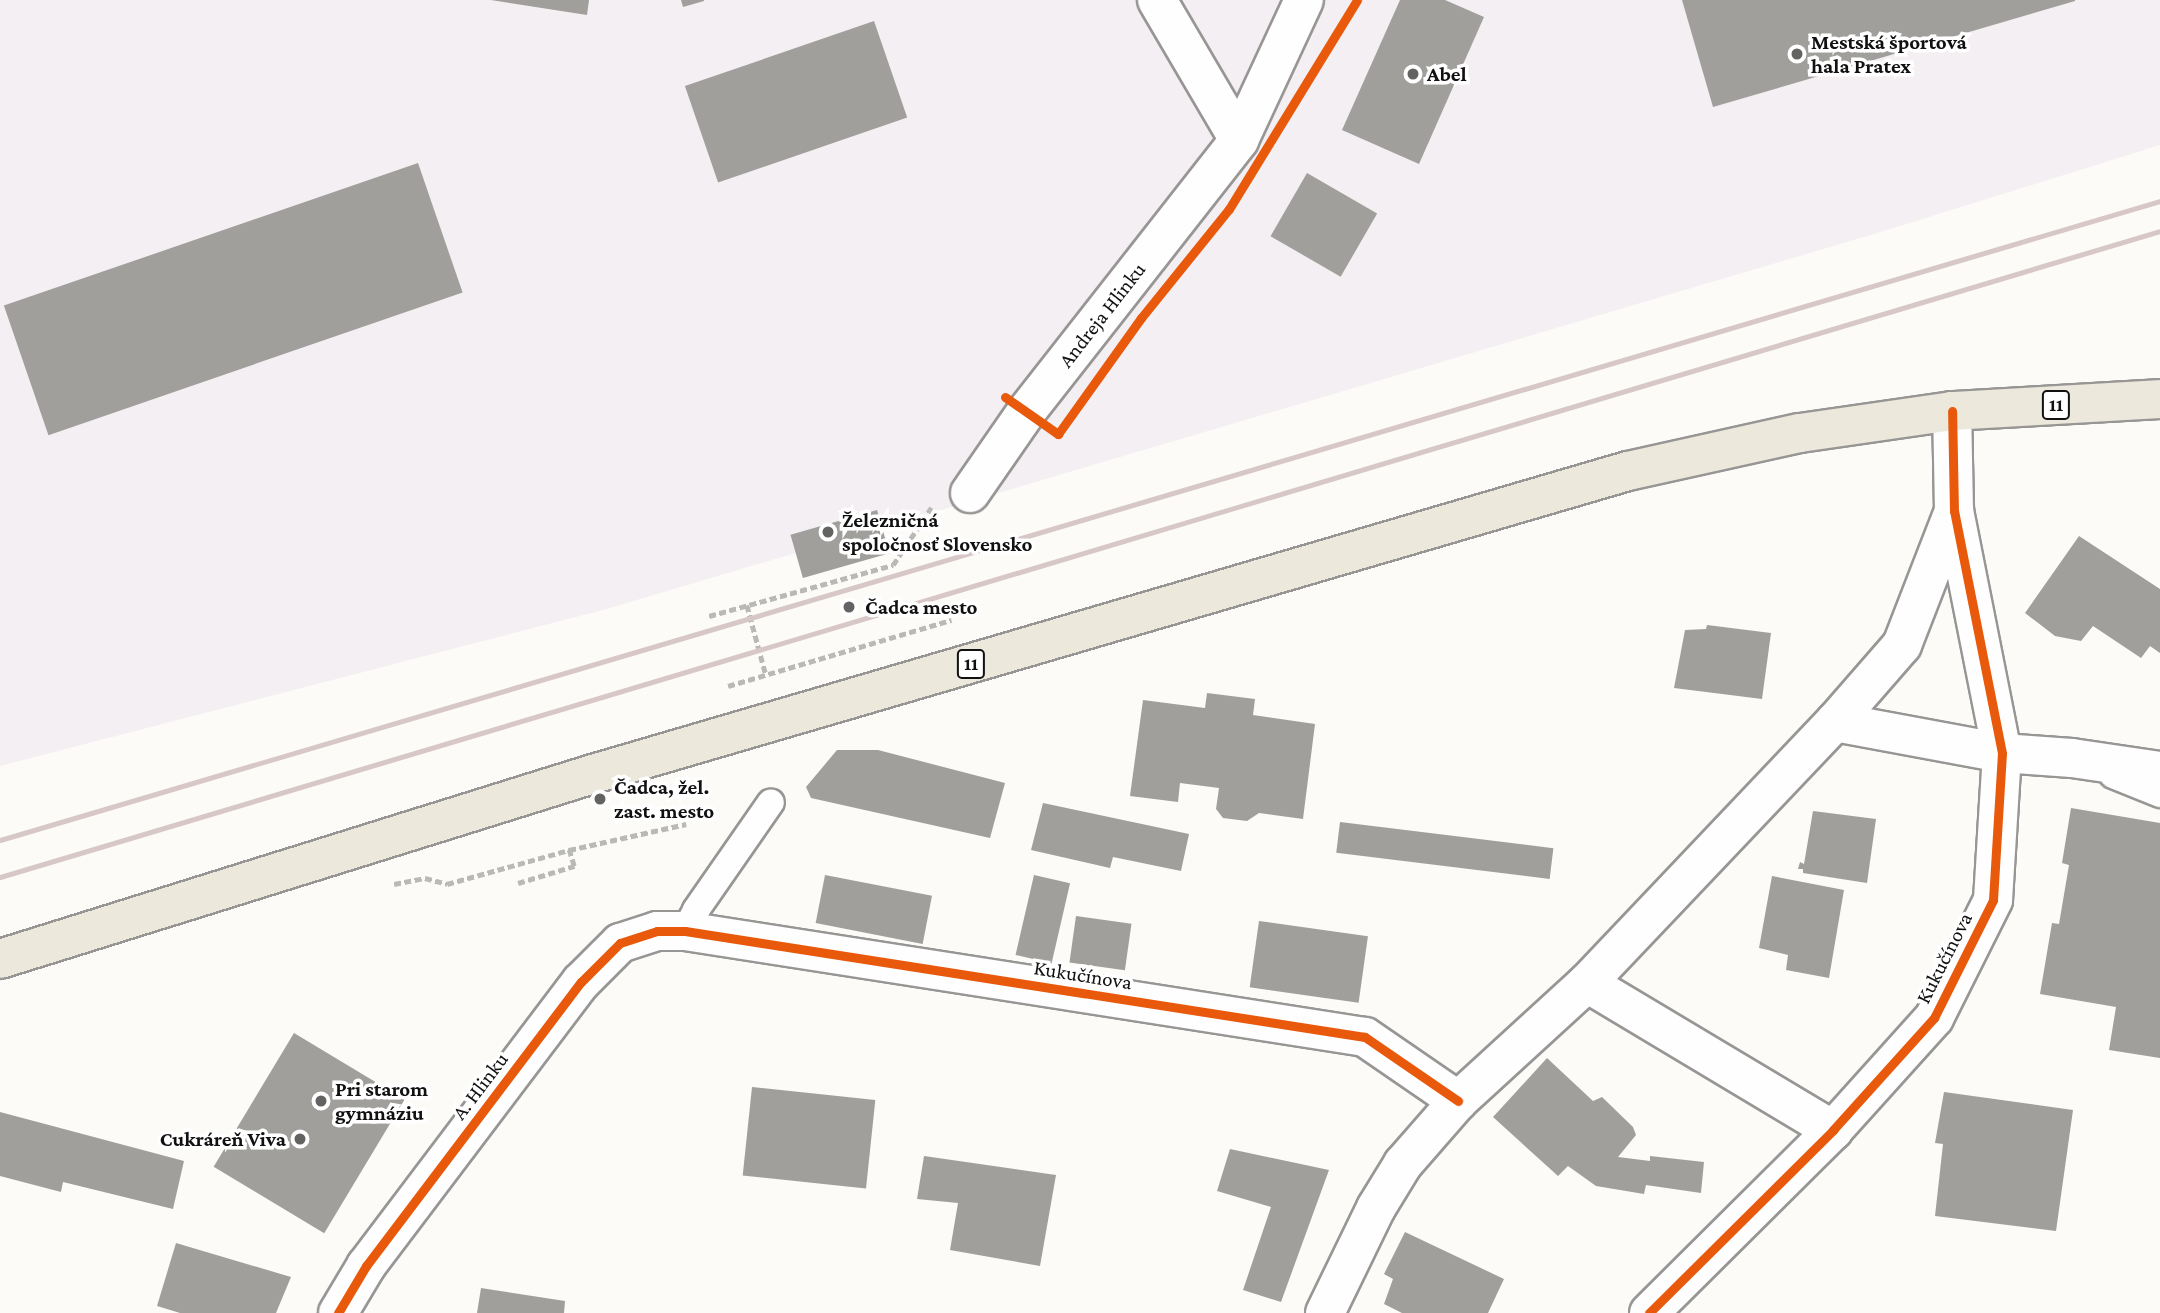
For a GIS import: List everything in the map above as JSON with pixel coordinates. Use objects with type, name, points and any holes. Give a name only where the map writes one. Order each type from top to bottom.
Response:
[{"type":"main road","name":"11","points":[[0,959],[606,771],[1628,471],[1800,433],[1952,411],[2160,399]]},
{"type":"street","points":[[1157,0],[1239,140]]},
{"type":"street","name":"Andreja Hlinku","points":[[954,495],[1026,412],[1239,140],[1304,0]]},
{"type":"street","points":[[1325,1313],[1376,1208],[1402,1164],[1458,1101],[1587,982],[1835,722],[1902,645],[1954,511],[1952,411]]},
{"type":"street","name":"Kukučínova","points":[[1649,1313],[1833,1130],[1934,1018],[1993,900],[2002,753],[1954,511]]},
{"type":"street","points":[[1835,722],[2002,753],[2072,758],[2160,771]]},
{"type":"street","name":"Kukučínova","points":[[685,931],[1365,1037],[1458,1101]]},
{"type":"street","name":"A. Hlinku","points":[[338,1313],[383,1244],[581,982],[607,953],[637,935],[685,931]]},
{"type":"street","points":[[1587,982],[1833,1130]]},
{"type":"lane","points":[[2072,758],[2160,794]]},
{"type":"lane","points":[[685,931],[696,910],[771,802]]},
{"type":"path","points":[[709,616],[893,565],[954,495]]},
{"type":"path","points":[[747,605],[765,675]]},
{"type":"path","points":[[728,686],[951,620]]},
{"type":"path","points":[[518,883],[574,866],[569,849],[685,824]]},
{"type":"shaded area","points":[[0,0],[2160,0],[2160,145],[1884,231],[603,610],[0,766]]},
{"type":"building","points":[[491,0],[589,0],[587,15]]},
{"type":"building","points":[[681,0],[704,0],[704,1],[683,7]]},
{"type":"building","name":"Abel","points":[[1400,0],[1445,0],[1484,17],[1419,164],[1342,130]]},
{"type":"building","name":"Mestská športová hala Pratex","points":[[1682,0],[2075,0],[2075,1],[1713,107]]},
{"type":"building","points":[[874,21],[907,117],[718,183],[685,86]]},
{"type":"building","points":[[418,163],[463,293],[48,435],[4,306]]},
{"type":"building","points":[[1307,173],[1377,214],[1341,277],[1270,236]]},
{"type":"building","points":[[877,510],[889,553],[803,578],[790,535]]},
{"type":"building","points":[[2079,536],[2160,589],[2160,653],[2150,646],[2141,658],[2093,626],[2081,641],[2055,636],[2025,613]]},
{"type":"building","points":[[1707,625],[1771,633],[1762,699],[1674,688],[1685,630],[1706,629]]},
{"type":"building","points":[[1207,693],[1255,699],[1253,715],[1315,724],[1303,819],[1259,813],[1247,821],[1223,818],[1216,809],[1219,788],[1180,783],[1178,802],[1130,796],[1143,700],[1205,708]]},
{"type":"building","points":[[837,750],[878,750],[1005,783],[990,838],[811,798],[806,787]]},
{"type":"building","points":[[1043,803],[1189,834],[1181,871],[1113,857],[1110,868],[1031,850]]},
{"type":"building","points":[[2071,808],[2160,823],[2160,1058],[2109,1050],[2116,1007],[2040,994],[2052,923],[2059,924],[2069,865],[2062,863]]},
{"type":"building","points":[[1813,811],[1876,819],[1867,883],[1803,873],[1803,869],[1798,869],[1800,862],[1804,864]]},
{"type":"building","points":[[1340,822],[1553,848],[1550,879],[1336,853]]},
{"type":"building","points":[[825,875],[932,896],[923,944],[816,923]]},
{"type":"building","points":[[1034,875],[1070,883],[1052,963],[1016,955]]},
{"type":"building","points":[[1772,876],[1844,890],[1829,978],[1786,970],[1788,955],[1759,948]]},
{"type":"building","points":[[1076,916],[1131,924],[1125,970],[1069,963]]},
{"type":"building","points":[[1259,921],[1368,936],[1359,1003],[1250,987]]},
{"type":"building","points":[[294,1033],[405,1099],[324,1233],[214,1167]]},
{"type":"building","points":[[1547,1058],[1593,1101],[1602,1097],[1633,1127],[1636,1135],[1618,1157],[1650,1161],[1650,1156],[1704,1162],[1701,1193],[1646,1185],[1644,1194],[1596,1186],[1568,1166],[1558,1176],[1493,1117]]},
{"type":"building","points":[[752,1087],[875,1100],[866,1188],[743,1176]]},
{"type":"building","points":[[1944,1092],[2073,1110],[2056,1231],[1935,1216],[1943,1144],[1935,1143]]},
{"type":"building","points":[[0,1112],[184,1161],[173,1209],[63,1182],[61,1192],[0,1176]]},
{"type":"building","points":[[1230,1149],[1329,1170],[1281,1302],[1243,1290],[1271,1207],[1217,1191]]},
{"type":"building","points":[[924,1156],[1056,1175],[1040,1266],[950,1250],[958,1203],[917,1199]]},
{"type":"building","points":[[1405,1232],[1504,1279],[1488,1313],[1402,1313],[1384,1304],[1393,1279],[1384,1274]]},
{"type":"building","points":[[176,1243],[291,1277],[276,1313],[180,1313],[157,1306]]},
{"type":"building","points":[[481,1288],[565,1301],[564,1313],[477,1313]]},
{"type":"railway","points":[[0,840],[2160,201]]},
{"type":"railway","points":[[0,877],[2160,231]]},
{"type":"cycle path","points":[[1005,397],[1058,434],[1141,318],[1229,209],[1357,0]]},
{"type":"cycle path","points":[[1649,1313],[1833,1130],[1934,1018],[1993,900],[2002,753],[1954,511],[1952,411]]},
{"type":"cycle path","points":[[338,1313],[366,1266],[581,982],[620,943],[657,931],[685,931],[1365,1037],[1458,1101]]},
{"type":"place","name":"Mestská športová hala Pratex","points":[[1797,54]]},
{"type":"place","name":"Abel","points":[[1413,74]]},
{"type":"place","name":"Železničná spoločnosť Slovensko","points":[[828,532]]},
{"type":"place","name":"Čadca mesto","points":[[849,607]]},
{"type":"place","name":"Čadca, žel. zast. mesto","points":[[600,799]]},
{"type":"place","name":"Pri starom gymnáziu","points":[[321,1101]]},
{"type":"place","name":"Cukráreň Viva","points":[[300,1139]]}]
